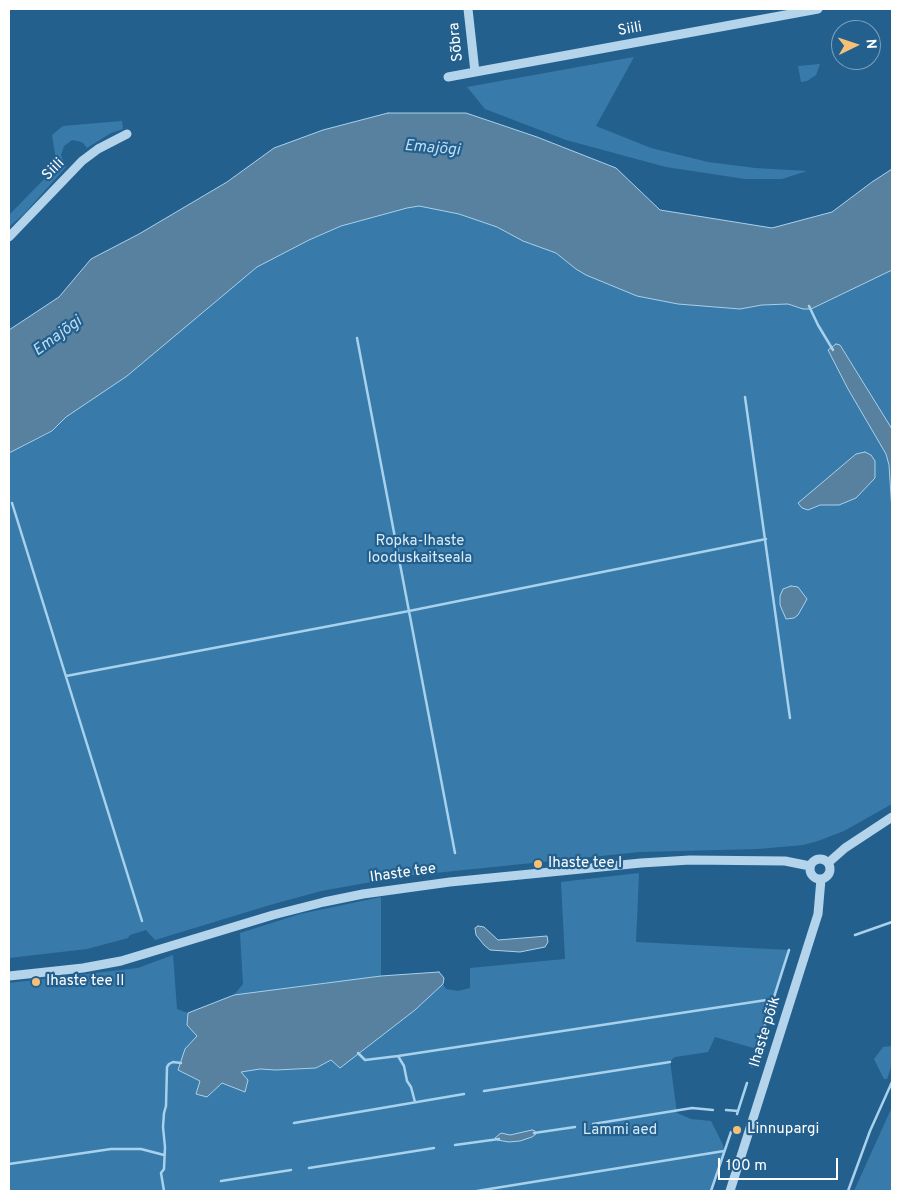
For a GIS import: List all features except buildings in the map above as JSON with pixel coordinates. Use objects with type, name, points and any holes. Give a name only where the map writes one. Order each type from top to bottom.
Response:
[{"type":"street","name":"Sõbra","points":[[468,9],[475,72]]},
{"type":"street","name":"Siili","points":[[448,77],[818,9]]},
{"type":"street","name":"Siili","points":[[9,237],[82,161],[114,139],[127,134]]},
{"type":"street","points":[[828,863],[845,848],[892,817]]},
{"type":"street","points":[[816,859],[823,859],[828,863],[829,873],[821,879],[812,876],[810,866],[816,859]]},
{"type":"street","name":"Ihaste tee","points":[[9,976],[121,962],[273,915],[324,902],[363,894],[450,882],[690,860],[785,861],[810,866]]},
{"type":"street","name":"Ihaste põik","points":[[730,1191],[818,914],[821,879]]},
{"type":"green space","points":[[634,57],[596,126],[651,148],[708,162],[755,168],[807,171],[782,179],[745,179],[666,167],[566,140],[485,109],[467,87]]},
{"type":"green space","points":[[820,64],[816,75],[807,81],[801,82],[798,66]]},
{"type":"green space","points":[[122,121],[123,129],[111,133],[87,148],[83,143],[72,140],[64,146],[61,155],[66,167],[24,214],[9,227],[9,215],[57,166],[52,135],[63,126]]},
{"type":"green space","name":"Ropka-Ihaste looduskaitseala","points":[[419,206],[459,214],[497,227],[523,241],[556,253],[576,269],[678,304],[740,309],[762,305],[788,304],[803,309],[828,301],[892,270],[892,429],[840,345],[889,465],[892,511],[892,804],[844,831],[803,845],[758,849],[640,852],[405,876],[321,891],[155,940],[146,930],[130,935],[128,938],[87,949],[9,958],[9,453],[52,432],[66,417],[257,267],[341,226]]},
{"type":"green space","name":"Lammi aed","points":[[639,873],[636,942],[789,950],[757,1049],[715,1037],[708,1052],[675,1057],[670,1061],[677,1113],[691,1119],[711,1121],[723,1145],[724,1151],[711,1191],[9,1191],[9,983],[138,968],[173,955],[177,1009],[188,1013],[187,1025],[197,1036],[185,1049],[222,1083],[248,1080],[240,1072],[260,1069],[316,1068],[382,1035],[415,1010],[443,984],[446,989],[458,991],[470,988],[470,968],[565,959],[561,882]]},
{"type":"green space","points":[[381,897],[381,976],[234,995],[243,984],[240,933],[300,914]]},
{"type":"green space","points":[[892,1046],[892,1064],[887,1079],[884,1079],[874,1059],[883,1047]]},
{"type":"green space","points":[[892,1107],[892,1191],[854,1191]]},
{"type":"water","name":"Emajõgi","points":[[388,113],[466,113],[537,137],[616,168],[660,210],[772,228],[832,212],[892,169],[892,270],[811,309],[803,309],[788,304],[762,305],[740,309],[678,304],[637,296],[586,275],[556,253],[523,241],[497,227],[459,214],[419,206],[407,208],[341,226],[257,267],[127,376],[66,417],[52,431],[9,453],[9,330],[59,297],[91,259],[139,234],[227,182],[274,148],[323,130]]},
{"type":"water","points":[[836,344],[840,345],[892,429],[892,511],[889,465],[886,454],[848,389],[828,350]]},
{"type":"water","points":[[865,452],[871,455],[875,461],[875,478],[856,498],[839,505],[820,505],[808,510],[802,508],[798,503],[856,454]]},
{"type":"water","points":[[791,586],[798,587],[807,599],[798,615],[794,618],[786,619],[780,605],[780,596],[783,589]]},
{"type":"water","points":[[478,926],[484,927],[498,940],[547,936],[548,942],[545,947],[520,952],[490,950],[476,935],[475,928]]},
{"type":"water","points":[[439,972],[444,978],[443,984],[415,1010],[340,1068],[331,1060],[316,1068],[260,1069],[241,1072],[248,1080],[245,1092],[222,1083],[207,1097],[196,1094],[200,1081],[178,1070],[185,1049],[197,1036],[187,1025],[188,1013],[234,995],[381,976]]},
{"type":"water","points":[[532,1130],[536,1134],[520,1141],[509,1142],[495,1138],[501,1133],[510,1135]]},
{"type":"waterway","points":[[809,306],[833,350]]},
{"type":"waterway","points":[[357,338],[455,853]]},
{"type":"waterway","points":[[745,397],[790,718]]},
{"type":"waterway","points":[[12,503],[142,921]]},
{"type":"waterway","points":[[66,676],[409,611],[766,539]]},
{"type":"waterway","points":[[855,935],[892,922]]},
{"type":"waterway","points":[[752,1066],[789,950]]},
{"type":"waterway","points":[[398,1056],[773,999]]},
{"type":"waterway","points":[[358,1053],[365,1060],[398,1056],[404,1066],[407,1081],[411,1087],[415,1102]]},
{"type":"waterway","points":[[164,1191],[161,1173],[164,1169],[165,1147],[163,1127],[166,1106],[167,1067],[173,1062],[181,1063]]},
{"type":"waterway","points":[[484,1091],[670,1062]]},
{"type":"waterway","points":[[848,1191],[870,1131],[892,1082]]},
{"type":"waterway","points":[[737,1114],[747,1083]]},
{"type":"waterway","points":[[294,1123],[464,1094]]},
{"type":"waterway","points":[[593,1124],[692,1108],[713,1110]]},
{"type":"waterway","points":[[726,1110],[738,1111]]},
{"type":"waterway","points":[[534,1133],[575,1127]]},
{"type":"waterway","points":[[711,1191],[731,1132]]},
{"type":"waterway","points":[[455,1145],[499,1139]]},
{"type":"waterway","points":[[309,1168],[434,1148]]},
{"type":"waterway","points":[[9,1164],[111,1149],[141,1149],[164,1155]]},
{"type":"waterway","points":[[477,1191],[724,1151]]},
{"type":"waterway","points":[[221,1181],[291,1170]]},
{"type":"place","name":"Ihaste tee I","points":[[538,864]]},
{"type":"place","name":"Ihaste tee II","points":[[36,982]]},
{"type":"place","name":"Linnupargi","points":[[737,1130]]}]
